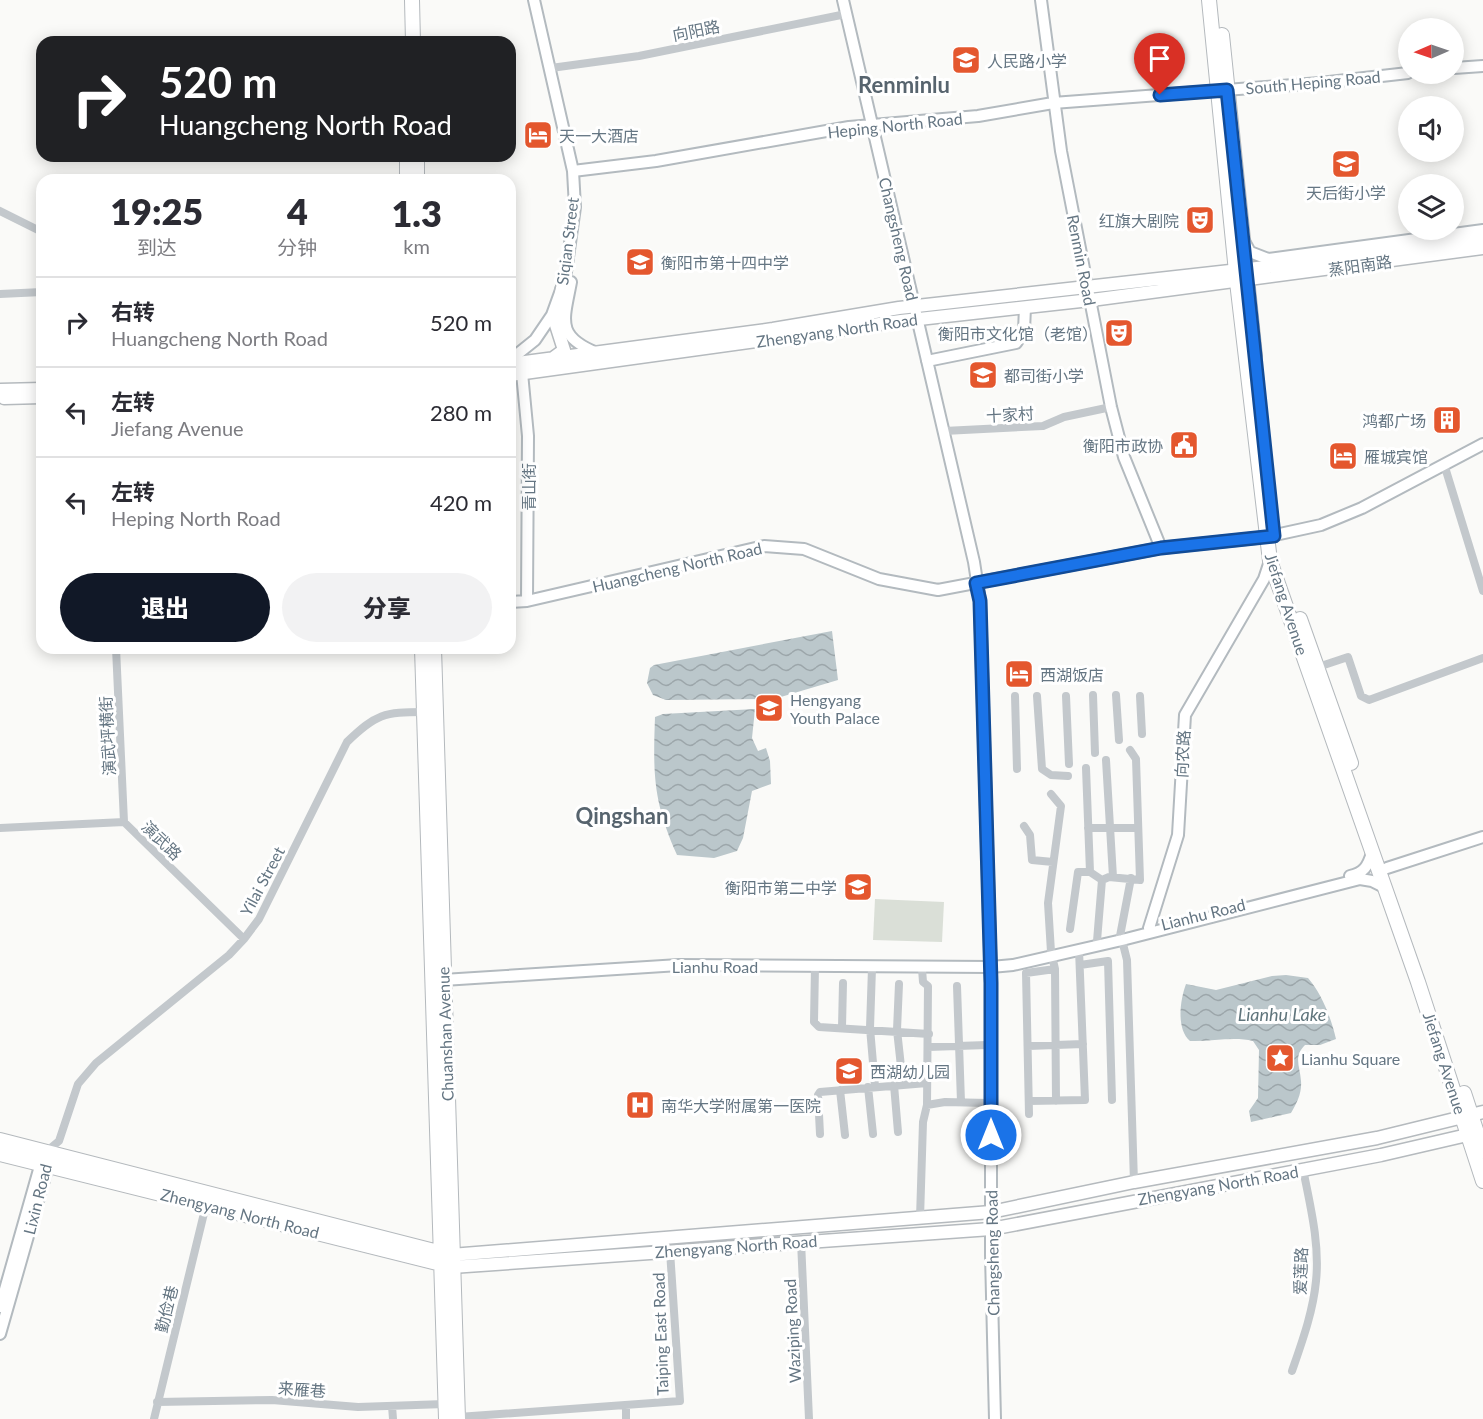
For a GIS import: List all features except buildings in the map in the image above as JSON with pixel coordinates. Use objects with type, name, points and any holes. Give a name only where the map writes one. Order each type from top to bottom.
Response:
[{"type":"highway","points":[[403,0],[404,36]]},
{"type":"highway","points":[[412,0],[413,36]]},
{"type":"highway","name":"Jiefang Avenue","points":[[1209,0],[1243,239],[1242,275]]},
{"type":"highway","name":"Jiefang Avenue","points":[[1218,0],[1223,90],[1270,536],[1270,561],[1384,887],[1473,1116]]},
{"type":"highway","name":"Jiefang Avenue","points":[[1270,536],[1318,667],[1473,1116],[1483,1181]]},
{"type":"highway","name":"Chuanshan Avenue","points":[[422,654],[454,1418]]},
{"type":"highway","name":"Chuanshan Avenue","points":[[434,654],[443,980],[446,1404],[454,1418]]},
{"type":"highway","name":"Jiefang Avenue","points":[[1476,1133],[1483,1151]]},
{"type":"highway","name":"Zhengyang North Road","points":[[0,1140],[446,1259]]},
{"type":"highway","name":"Zhengyang North Road","points":[[0,1154],[206,1205],[446,1259]]},
{"type":"main road","points":[[1242,275],[1318,252],[1483,239]]},
{"type":"main road","name":"蒸阳南路","points":[[1242,275],[1483,248]]},
{"type":"main road","name":"Zhengyang North Road","points":[[516,374],[1087,286],[1242,275]]},
{"type":"main road","name":"Zhengyang North Road","points":[[516,361],[598,353],[773,329],[820,319],[1089,301],[1242,275]]},
{"type":"main road","points":[[552,358],[564,350],[556,325],[562,288]]},
{"type":"main road","points":[[0,390],[36,389]]},
{"type":"main road","points":[[0,398],[36,397]]},
{"type":"main road","name":"Zhengyang North Road","points":[[446,1259],[989,1212],[1134,1182],[1377,1138],[1473,1116]]},
{"type":"main road","name":"Zhengyang North Road","points":[[446,1259],[670,1251],[989,1229],[1303,1169],[1476,1133]]},
{"type":"street","name":"Siqian Street","points":[[534,0],[553,67]]},
{"type":"street","name":"Siqian Street","points":[[539,0],[575,171],[580,208],[564,324],[574,341],[598,353]]},
{"type":"street","name":"Changsheng Road","points":[[843,0],[944,431],[976,583],[989,966],[990,1419]]},
{"type":"street","name":"Renmin Road","points":[[1041,0],[1053,104],[1111,407],[1124,457],[1161,548]]},
{"type":"street","name":"向阳路","points":[[553,67],[639,56],[846,14]]},
{"type":"street","points":[[1464,68],[1483,66]]},
{"type":"street","name":"South Heping Road","points":[[1223,90],[1398,74]]},
{"type":"street","name":"Heping North Road","points":[[575,171],[872,125],[978,116],[1053,104],[1223,90]]},
{"type":"street","name":"Siqian Street","points":[[516,357],[535,340],[546,326],[562,288],[575,207],[575,171]]},
{"type":"street","points":[[0,211],[36,229]]},
{"type":"street","points":[[1243,239],[1250,252],[1268,259],[1483,230]]},
{"type":"street","points":[[0,294],[36,292]]},
{"type":"street","points":[[927,361],[1016,343],[1024,331],[1025,307]]},
{"type":"street","name":"青山街","points":[[516,374],[528,436],[527,601]]},
{"type":"street","name":"十家村","points":[[944,431],[1043,426],[1064,417],[1111,407]]},
{"type":"street","name":"Huangcheng North Road","points":[[516,602],[764,546],[804,549],[879,579],[917,588],[938,590],[1161,548],[1270,536],[1321,525],[1342,517],[1483,444]]},
{"type":"street","points":[[1443,464],[1483,591]]},
{"type":"street","name":"向农路","points":[[1149,928],[1178,835],[1185,715],[1264,579],[1270,561]]},
{"type":"street","name":"演武坪横街","points":[[116,654],[124,822]]},
{"type":"street","points":[[1318,667],[1348,657],[1361,696],[1369,700],[1483,658]]},
{"type":"street","points":[[1093,695],[1095,753]]},
{"type":"street","points":[[1116,695],[1119,740]]},
{"type":"street","points":[[1015,696],[1017,769]]},
{"type":"street","points":[[1037,696],[1042,769],[1051,775],[1068,776]]},
{"type":"street","points":[[1066,696],[1069,764]]},
{"type":"street","points":[[1140,696],[1142,734]]},
{"type":"street","name":"Yilai Street","points":[[47,1151],[59,1141],[78,1084],[96,1063],[229,955],[259,919],[348,742],[367,723],[390,712],[424,712]]},
{"type":"street","points":[[1070,929],[1078,872],[1090,872],[1102,880],[1113,877],[1140,880],[1136,759],[1130,750]]},
{"type":"street","points":[[1106,760],[1113,877]]},
{"type":"street","points":[[1086,768],[1090,872]]},
{"type":"street","points":[[1051,794],[1061,806],[1048,903],[1055,969],[1056,1101]]},
{"type":"street","name":"演武路","points":[[0,828],[124,822],[244,939]]},
{"type":"street","points":[[1024,825],[1030,835],[1032,860],[1053,862]]},
{"type":"street","points":[[1088,828],[1138,828]]},
{"type":"street","points":[[1387,868],[1483,837]]},
{"type":"street","name":"Lianhu Road","points":[[1052,954],[1097,941],[1121,938],[1149,928],[1359,874],[1369,866],[1372,853]]},
{"type":"street","points":[[1131,878],[1121,938],[1127,960],[1134,1182]]},
{"type":"street","name":"Lianhu Road","points":[[443,980],[679,965],[922,969],[989,966],[1079,950],[1360,879],[1372,880],[1384,887]]},
{"type":"street","points":[[1097,941],[1102,880]]},
{"type":"street","points":[[1029,1101],[1085,1100],[1079,950]]},
{"type":"street","points":[[1080,965],[1108,961],[1112,1100]]},
{"type":"street","name":"Changsheng Road","points":[[989,966],[987,1045],[989,1212]]},
{"type":"street","points":[[814,967],[814,1022],[819,1027],[870,1028],[929,1034]]},
{"type":"street","points":[[872,968],[870,1028],[873,1134]]},
{"type":"street","points":[[920,1218],[929,1034],[928,986],[923,981],[922,969]]},
{"type":"street","points":[[1029,1114],[1026,973],[1055,969]]},
{"type":"street","points":[[842,1027],[843,983]]},
{"type":"street","points":[[899,984],[897,1030],[903,1085]]},
{"type":"street","points":[[957,986],[961,1102]]},
{"type":"street","points":[[1028,1046],[1083,1044]]},
{"type":"street","points":[[928,1047],[987,1045]]},
{"type":"street","points":[[820,1134],[818,1095],[820,1092],[927,1083]]},
{"type":"street","points":[[894,1085],[898,1132]]},
{"type":"street","points":[[840,1090],[845,1135]]},
{"type":"street","points":[[927,1105],[961,1102],[987,1103]]},
{"type":"street","name":"Lixin Road","points":[[0,1334],[47,1151]]},
{"type":"street","name":"Lixin Road","points":[[0,1305],[44,1165]]},
{"type":"street","name":"爱莲路","points":[[1292,1371],[1307,1325],[1316,1282],[1317,1254],[1303,1169]]},
{"type":"street","name":"勤俭巷","points":[[154,1419],[206,1205]]},
{"type":"street","name":"Changsheng Road","points":[[989,1229],[995,1419]]},
{"type":"street","name":"Waziping Road","points":[[801,1241],[809,1419]]},
{"type":"street","name":"Taiping East Road","points":[[454,1418],[680,1401],[670,1251]]},
{"type":"street","name":"来雁巷","points":[[157,1402],[272,1400],[358,1407],[446,1404]]},
{"type":"street","points":[[392,1406],[393,1419]]},
{"type":"street","points":[[626,1406],[626,1419]]},
{"type":"shaded area","points":[[875,899],[944,902],[942,942],[873,940]]},
{"type":"water","points":[[832,631],[838,680],[774,699],[666,700],[653,695],[647,683],[650,668],[654,665]]},
{"type":"water","points":[[755,709],[752,738],[758,751],[766,748],[770,761],[771,784],[752,791],[743,838],[737,851],[714,858],[677,855],[663,819],[656,788],[655,717],[663,714]]},
{"type":"water","name":"Lianhu Lake","points":[[1272,976],[1308,978],[1313,984],[1325,1007],[1336,1039],[1320,1045],[1305,1045],[1301,1049],[1298,1062],[1301,1090],[1291,1113],[1251,1122],[1249,1111],[1258,1098],[1259,1050],[1253,1041],[1230,1039],[1190,1041],[1181,1022],[1184,991],[1186,984],[1216,990]]},
{"type":"place","name":"人民路小学","points":[[966,60]]},
{"type":"place","name":"天一大酒店","points":[[538,135]]},
{"type":"place","name":"天后街小学","points":[[1346,164]]},
{"type":"place","name":"红旗大剧院","points":[[1200,220]]},
{"type":"place","name":"衡阳市第十四中学","points":[[640,262]]},
{"type":"place","name":"衡阳市文化馆（老馆）","points":[[1119,333]]},
{"type":"place","name":"都司街小学","points":[[983,375]]},
{"type":"place","name":"鸿都广场","points":[[1447,420]]},
{"type":"place","name":"衡阳市政协","points":[[1184,445]]},
{"type":"place","name":"雁城宾馆","points":[[1343,456]]},
{"type":"place","name":"西湖饭店","points":[[1019,674]]},
{"type":"place","name":"Hengyang Youth Palace","points":[[769,708]]},
{"type":"place","name":"衡阳市第二中学","points":[[858,887]]},
{"type":"place","name":"Lianhu Square","points":[[1280,1058]]},
{"type":"place","name":"西湖幼儿园","points":[[849,1071]]},
{"type":"place","name":"南华大学附属第一医院","points":[[640,1105]]},
{"type":"district","name":"Renminlu","points":[[904,84]]},
{"type":"district","name":"Qingshan","points":[[622,815]]},
{"type":"route","points":[[991,1135],[991,983],[980,601],[976,583],[1161,548],[1274,536],[1227,90],[1160,95]]}]
